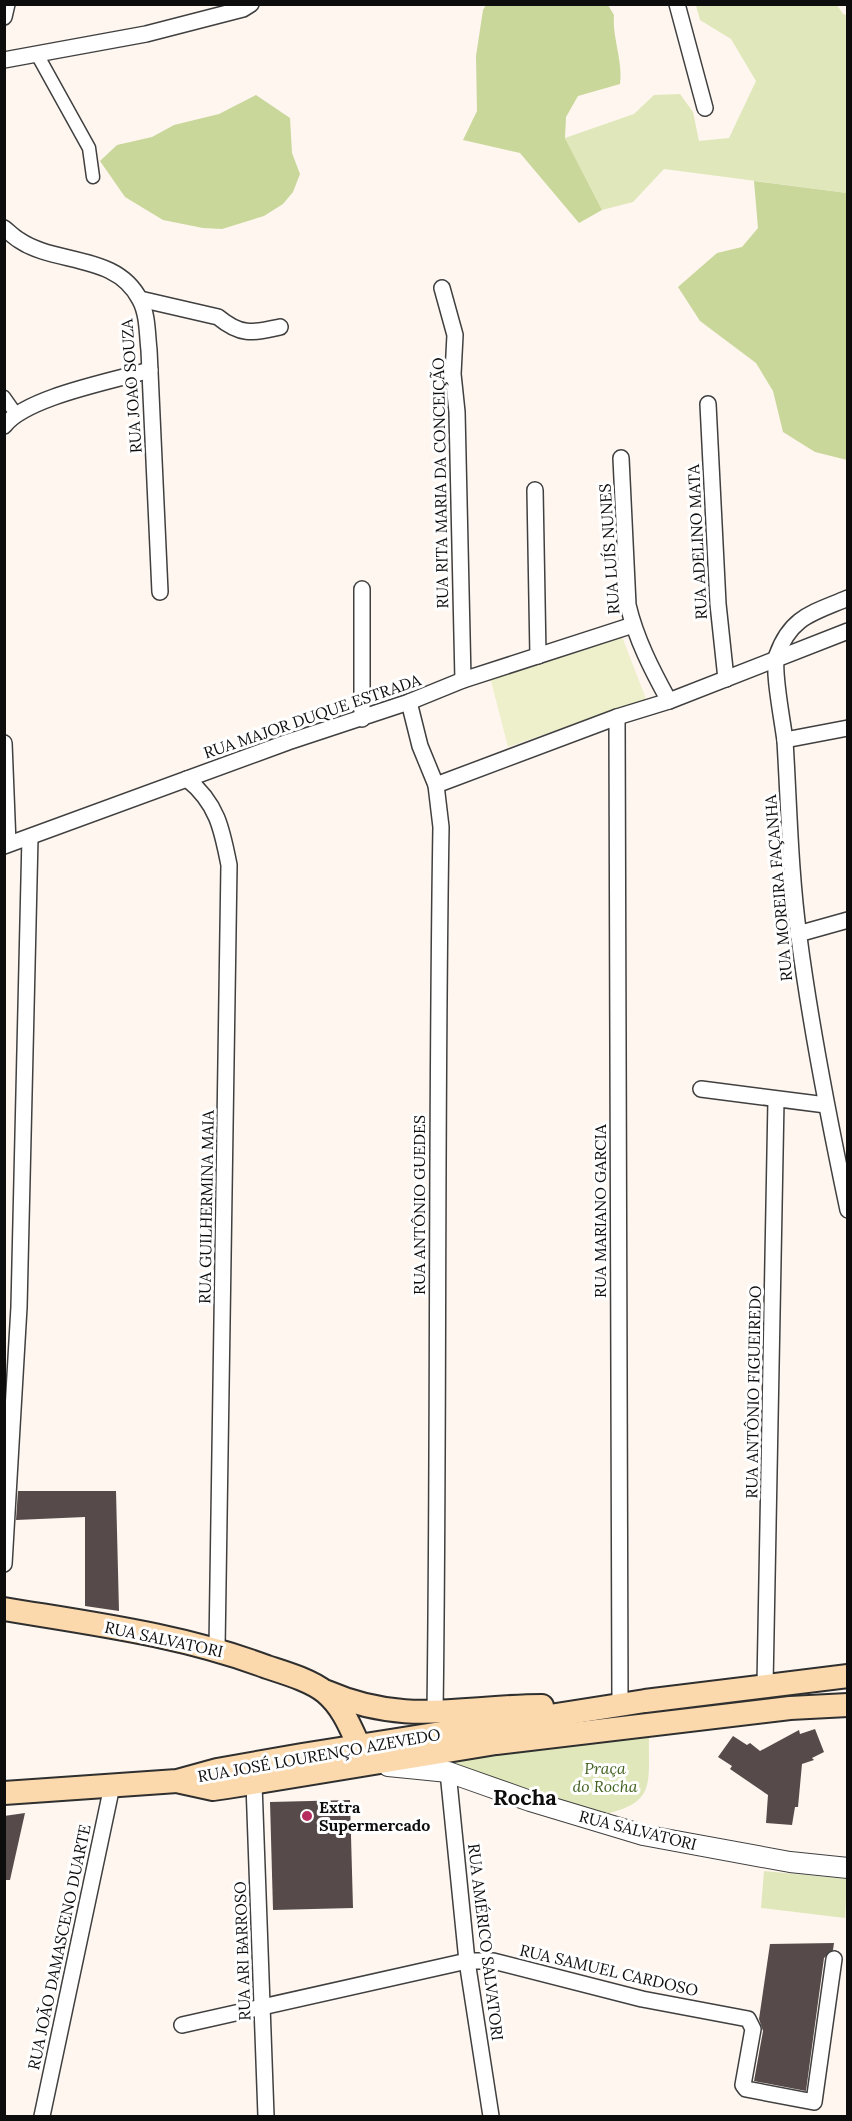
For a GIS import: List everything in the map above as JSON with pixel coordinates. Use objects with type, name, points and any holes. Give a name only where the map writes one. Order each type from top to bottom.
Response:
[{"type":"main road","name":"RUA SALVATORI","points":[[4,1609],[171,1637],[217,1648],[288,1674],[324,1691],[340,1708],[360,1755]]},
{"type":"main road","name":"RUA JOSÉ LOURENÇO AZEVEDO","points":[[177,1781],[213,1789],[254,1784],[360,1755],[610,1707],[848,1676]]},
{"type":"main road","points":[[324,1691],[348,1701],[403,1713],[435,1713],[509,1706],[610,1707]]},
{"type":"main road","name":"RUA JOSÉ LOURENÇO AZEVEDO","points":[[177,1781],[217,1770],[496,1743],[790,1708],[848,1705]]},
{"type":"main road","points":[[4,1793],[177,1781]]},
{"type":"street","points":[[4,17],[7,4]]},
{"type":"street","points":[[4,60],[38,56],[146,34],[243,9],[251,4]]},
{"type":"street","points":[[677,4],[705,108]]},
{"type":"street","points":[[38,56],[88,148],[93,177]]},
{"type":"street","name":"RUA JOAO SOUZA","points":[[4,228],[20,242],[99,265],[126,282],[140,299],[146,315],[150,370],[160,592]]},
{"type":"street","name":"RUA RITA MARIA DA CONCEIÇÃO","points":[[442,288],[455,335],[453,374],[457,412],[463,680]]},
{"type":"street","points":[[140,299],[218,317],[228,325],[248,333],[280,327]]},
{"type":"street","points":[[4,426],[16,414],[33,404],[150,370]]},
{"type":"street","points":[[4,397],[16,414]]},
{"type":"street","name":"RUA ADELINO MATA","points":[[708,404],[718,604],[726,679]]},
{"type":"street","name":"RUA LUÍS NUNES","points":[[621,458],[627,591],[633,625],[650,667],[669,701]]},
{"type":"street","points":[[535,490],[538,656]]},
{"type":"street","points":[[362,589],[362,719]]},
{"type":"street","points":[[776,658],[795,623],[811,612],[848,598]]},
{"type":"street","name":"RUA MAJOR DUQUE ESTRADA","points":[[6,845],[288,742],[362,719],[463,680],[633,625]]},
{"type":"street","points":[[436,785],[617,717],[669,701],[848,631]]},
{"type":"street","name":"RUA MOREIRA FAÇANHA","points":[[776,658],[798,934],[826,1105],[848,1210]]},
{"type":"street","name":"RUA ANTÔNIO GUEDES","points":[[409,702],[420,746],[436,785],[441,827],[436,1130],[438,1517],[435,1713]]},
{"type":"street","name":"RUA MARIANO GARCIA","points":[[610,1707],[617,717]]},
{"type":"street","points":[[784,740],[848,728]]},
{"type":"street","points":[[4,743],[6,845]]},
{"type":"street","name":"RUA GUILHERMINA MAIA","points":[[187,779],[203,792],[221,824],[230,865],[217,1648]]},
{"type":"street","points":[[4,1564],[19,1307],[30,837]]},
{"type":"street","points":[[798,934],[848,920]]},
{"type":"street","points":[[701,1089],[826,1105]]},
{"type":"street","name":"RUA ANTÔNIO FIGUEIREDO","points":[[765,1686],[777,1100]]},
{"type":"street","name":"RUA SALVATORI","points":[[360,1755],[448,1772],[530,1801],[643,1835],[790,1862],[848,1868]]},
{"type":"street","name":"RUA AMÉRICO SALVATORI","points":[[448,1772],[467,1961],[491,2116]]},
{"type":"street","name":"RUA ARI BARROSO","points":[[254,1784],[266,2116]]},
{"type":"street","name":"RUA JOÃO DAMASCENO DUARTE","points":[[42,2116],[112,1786]]},
{"type":"street","name":"RUA SAMUEL CARDOSO","points":[[182,2025],[467,1961],[493,1960],[642,1999],[748,2019],[753,2029],[743,2085],[746,2089],[814,2102],[834,1959]]},
{"type":"green space","points":[[486,5],[608,5],[614,15],[620,84],[578,96],[566,117],[565,138],[602,210],[579,223],[520,153],[463,140],[477,111],[476,56],[483,10]]},
{"type":"green space","points":[[696,5],[837,5],[843,14],[847,15],[847,193],[664,169],[633,202],[602,210],[565,138],[634,114],[654,95],[680,94],[693,112],[699,141],[729,138],[756,81],[731,39],[700,20]]},
{"type":"green space","points":[[256,95],[290,118],[292,153],[300,174],[293,192],[283,204],[264,216],[222,229],[203,228],[163,220],[125,197],[100,161],[117,145],[152,137],[174,125],[219,114]]},
{"type":"green space","points":[[754,181],[847,193],[847,460],[815,452],[783,432],[773,391],[756,363],[700,321],[678,287],[717,253],[742,247],[758,228]]},
{"type":"green space","points":[[621,634],[646,699],[508,747],[490,677]]},
{"type":"green space","name":"Praça do Rocha","points":[[649,1736],[648,1779],[641,1798],[619,1810],[601,1815],[437,1760]]},
{"type":"green space","points":[[764,1871],[847,1879],[845,1918],[761,1908]]},
{"type":"building","points":[[18,1491],[116,1491],[119,1611],[85,1606],[85,1517],[16,1520]]},
{"type":"building","points":[[815,1729],[824,1752],[812,1758],[814,1760],[802,1764],[798,1807],[795,1807],[792,1825],[766,1823],[768,1795],[730,1769],[732,1766],[718,1757],[733,1736],[747,1745],[750,1743],[760,1751],[799,1730],[800,1734]]},
{"type":"building","points":[[350,1800],[353,1908],[273,1910],[270,1802]]},
{"type":"building","points":[[25,1813],[10,1880],[4,1880],[4,1816]]},
{"type":"building","points":[[834,1943],[833,1950],[824,1958],[806,2091],[754,2081],[763,2031],[759,2019],[770,1944]]},
{"type":"place","name":"Extra Supermercado","points":[[307,1816]]},
{"type":"district","name":"Rocha","points":[[525,1797]]}]
